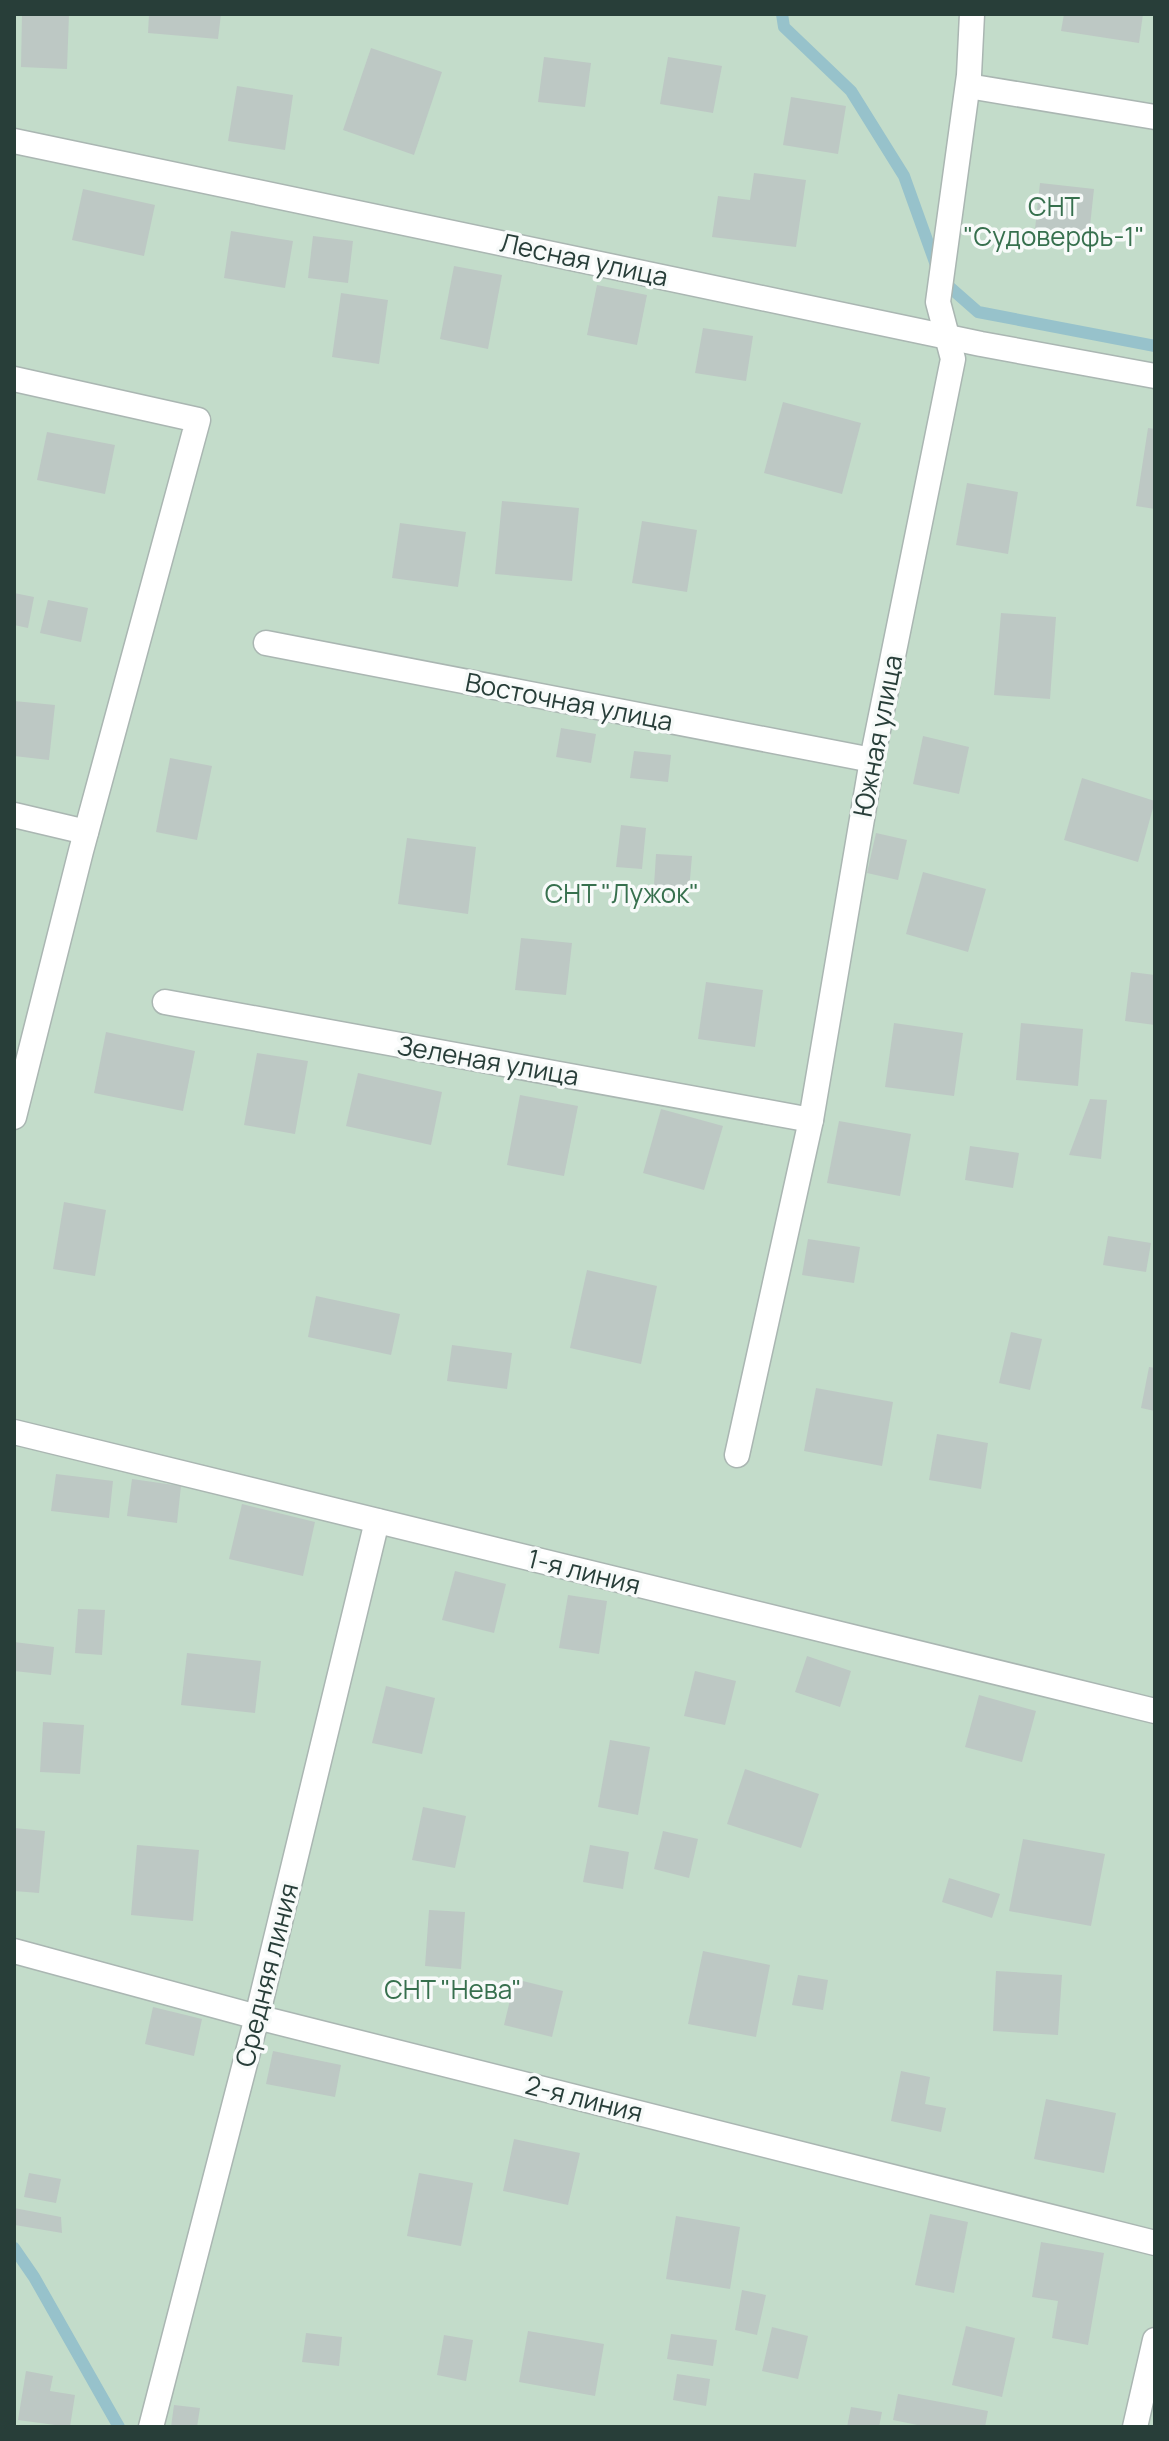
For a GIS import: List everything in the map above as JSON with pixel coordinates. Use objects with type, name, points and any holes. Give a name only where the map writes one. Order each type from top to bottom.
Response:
[{"type":"street","name":"Южная улица","points":[[737,1455],[811,1120],[872,760],[953,359],[938,302],[968,86],[972,14]]},
{"type":"street","points":[[968,86],[1155,117]]},
{"type":"street","name":"Лесная улица","points":[[14,141],[947,337],[1155,376]]},
{"type":"street","points":[[14,379],[198,420],[86,832],[14,1117]]},
{"type":"street","name":"Восточная улица","points":[[266,643],[872,760]]},
{"type":"street","points":[[14,815],[86,832]]},
{"type":"street","name":"Зеленая улица","points":[[165,1002],[811,1120]]},
{"type":"street","name":"1-я линия","points":[[14,1432],[1155,1711]]},
{"type":"street","name":"Средняя линия","points":[[151,2427],[257,2017],[377,1521]]},
{"type":"street","name":"2-я линия","points":[[14,1951],[257,2017],[1155,2243]]},
{"type":"street","points":[[1135,2427],[1155,2340]]},
{"type":"green space","points":[[14,14],[1155,14],[1155,2427],[14,2427]]},
{"type":"building","points":[[22,14],[69,14],[67,69],[21,67]]},
{"type":"building","points":[[149,14],[221,14],[218,39],[148,33]]},
{"type":"building","points":[[1064,14],[1143,14],[1139,43],[1061,31]]},
{"type":"building","points":[[371,48],[442,72],[414,155],[343,130]]},
{"type":"building","points":[[544,57],[591,63],[585,107],[538,102]]},
{"type":"building","points":[[668,57],[722,66],[713,113],[660,104]]},
{"type":"building","points":[[237,86],[293,95],[285,150],[228,141]]},
{"type":"building","points":[[791,97],[846,106],[838,154],[783,145]]},
{"type":"building","points":[[754,173],[806,180],[796,247],[712,237],[718,196],[750,200]]},
{"type":"building","points":[[1040,183],[1094,189],[1089,235],[1035,229]]},
{"type":"building","points":[[83,189],[155,205],[144,256],[72,240]]},
{"type":"building","points":[[231,231],[293,241],[285,288],[224,278]]},
{"type":"building","points":[[313,236],[353,241],[348,283],[308,278]]},
{"type":"building","points":[[454,266],[502,275],[488,349],[440,339]]},
{"type":"building","points":[[597,285],[647,295],[637,345],[587,335]]},
{"type":"building","points":[[341,293],[388,300],[379,364],[332,357]]},
{"type":"building","points":[[703,328],[753,336],[746,381],[695,373]]},
{"type":"building","points":[[783,402],[861,423],[842,494],[764,473]]},
{"type":"building","points":[[1148,428],[1155,429],[1155,509],[1136,506]]},
{"type":"building","points":[[47,432],[115,445],[105,494],[37,480]]},
{"type":"building","points":[[967,483],[1018,492],[1008,554],[956,545]]},
{"type":"building","points":[[502,501],[579,508],[572,581],[495,574]]},
{"type":"building","points":[[642,521],[697,530],[687,592],[632,583]]},
{"type":"building","points":[[400,523],[466,532],[458,587],[392,578]]},
{"type":"building","points":[[14,593],[34,597],[28,628],[14,625]]},
{"type":"building","points":[[48,600],[88,608],[81,642],[40,633]]},
{"type":"building","points":[[1001,613],[1056,617],[1050,699],[994,695]]},
{"type":"building","points":[[14,701],[55,705],[49,760],[14,756]]},
{"type":"building","points":[[561,728],[596,734],[591,763],[556,757]]},
{"type":"building","points":[[923,736],[969,747],[959,794],[913,784]]},
{"type":"building","points":[[634,751],[671,755],[668,782],[630,778]]},
{"type":"building","points":[[170,758],[212,766],[197,840],[156,832]]},
{"type":"building","points":[[1082,778],[1155,801],[1138,862],[1064,840]]},
{"type":"building","points":[[621,825],[646,828],[642,869],[616,867]]},
{"type":"building","points":[[876,833],[907,840],[898,880],[867,873]]},
{"type":"building","points":[[407,838],[476,847],[468,914],[398,904]]},
{"type":"building","points":[[656,854],[692,856],[688,903],[653,901]]},
{"type":"building","points":[[923,872],[986,889],[968,952],[906,934]]},
{"type":"building","points":[[521,938],[572,943],[566,995],[515,990]]},
{"type":"building","points":[[1131,972],[1155,975],[1155,1025],[1125,1021]]},
{"type":"building","points":[[706,982],[763,990],[755,1047],[698,1039]]},
{"type":"building","points":[[894,1023],[963,1033],[954,1096],[885,1087]]},
{"type":"building","points":[[1021,1023],[1083,1029],[1078,1086],[1016,1080]]},
{"type":"building","points":[[106,1032],[195,1051],[183,1111],[94,1093]]},
{"type":"building","points":[[257,1053],[308,1061],[295,1134],[244,1125]]},
{"type":"building","points":[[358,1073],[442,1092],[431,1145],[346,1126]]},
{"type":"building","points":[[520,1095],[578,1106],[564,1176],[507,1165]]},
{"type":"building","points":[[1090,1099],[1107,1100],[1101,1159],[1069,1155]]},
{"type":"building","points":[[661,1109],[723,1126],[704,1190],[643,1173]]},
{"type":"building","points":[[839,1121],[911,1134],[900,1196],[827,1183]]},
{"type":"building","points":[[970,1146],[1019,1153],[1013,1188],[965,1180]]},
{"type":"building","points":[[64,1202],[106,1210],[95,1276],[53,1269]]},
{"type":"building","points":[[1108,1236],[1151,1243],[1146,1272],[1103,1265]]},
{"type":"building","points":[[808,1239],[860,1247],[854,1283],[802,1275]]},
{"type":"building","points":[[587,1270],[657,1286],[641,1364],[570,1348]]},
{"type":"building","points":[[316,1296],[400,1314],[391,1355],[308,1337]]},
{"type":"building","points":[[1011,1332],[1042,1339],[1030,1390],[999,1383]]},
{"type":"building","points":[[452,1345],[512,1353],[507,1389],[447,1381]]},
{"type":"building","points":[[1149,1367],[1155,1368],[1155,1411],[1141,1408]]},
{"type":"building","points":[[816,1388],[893,1402],[882,1466],[804,1451]]},
{"type":"building","points":[[937,1434],[988,1443],[981,1489],[929,1480]]},
{"type":"building","points":[[56,1474],[113,1481],[109,1518],[51,1511]]},
{"type":"building","points":[[132,1479],[181,1486],[177,1523],[127,1516]]},
{"type":"building","points":[[242,1504],[315,1522],[303,1576],[229,1559]]},
{"type":"building","points":[[455,1571],[506,1584],[494,1633],[442,1620]]},
{"type":"building","points":[[568,1595],[607,1601],[599,1654],[559,1648]]},
{"type":"building","points":[[78,1609],[105,1610],[102,1655],[75,1653]]},
{"type":"building","points":[[14,1642],[54,1647],[51,1675],[14,1671]]},
{"type":"building","points":[[187,1653],[261,1661],[255,1713],[181,1705]]},
{"type":"building","points":[[807,1656],[851,1671],[840,1707],[795,1692]]},
{"type":"building","points":[[695,1671],[736,1681],[725,1725],[684,1716]]},
{"type":"building","points":[[386,1686],[435,1698],[422,1754],[372,1743]]},
{"type":"building","points":[[979,1695],[1036,1711],[1022,1762],[965,1747]]},
{"type":"building","points":[[43,1722],[84,1725],[80,1774],[40,1772]]},
{"type":"building","points":[[610,1740],[650,1747],[638,1815],[598,1807]]},
{"type":"building","points":[[745,1769],[819,1794],[801,1848],[727,1824]]},
{"type":"building","points":[[423,1807],[466,1816],[455,1868],[412,1860]]},
{"type":"building","points":[[14,1828],[45,1831],[39,1893],[14,1891]]},
{"type":"building","points":[[663,1831],[698,1839],[689,1878],[654,1869]]},
{"type":"building","points":[[1023,1839],[1105,1854],[1091,1926],[1009,1911]]},
{"type":"building","points":[[137,1845],[199,1850],[193,1921],[131,1915]]},
{"type":"building","points":[[590,1845],[629,1852],[623,1889],[583,1882]]},
{"type":"building","points":[[949,1878],[1000,1894],[992,1918],[942,1902]]},
{"type":"building","points":[[429,1910],[465,1912],[461,1969],[425,1966]]},
{"type":"building","points":[[703,1951],[770,1965],[756,2037],[688,2024]]},
{"type":"building","points":[[996,1971],[1062,1975],[1058,2035],[993,2031]]},
{"type":"building","points":[[798,1975],[828,1980],[823,2010],[792,2005]]},
{"type":"building","points":[[515,1979],[563,1991],[552,2037],[504,2025]]},
{"type":"building","points":[[153,2007],[202,2019],[194,2056],[145,2044]]},
{"type":"building","points":[[273,2051],[341,2065],[335,2097],[266,2084]]},
{"type":"building","points":[[901,2071],[930,2077],[925,2104],[946,2108],[941,2132],[891,2121]]},
{"type":"building","points":[[1046,2099],[1116,2113],[1104,2173],[1034,2159]]},
{"type":"building","points":[[514,2139],[580,2153],[568,2205],[503,2191]]},
{"type":"building","points":[[29,2173],[61,2179],[56,2203],[24,2197]]},
{"type":"building","points":[[419,2173],[473,2183],[461,2246],[407,2236]]},
{"type":"building","points":[[14,2208],[61,2217],[62,2233],[15,2225]]},
{"type":"building","points":[[930,2214],[968,2222],[954,2293],[915,2285]]},
{"type":"building","points":[[676,2216],[740,2227],[730,2289],[666,2279]]},
{"type":"building","points":[[1041,2242],[1104,2253],[1088,2345],[1052,2338],[1058,2301],[1032,2297]]},
{"type":"building","points":[[742,2290],[766,2295],[757,2335],[735,2330]]},
{"type":"building","points":[[966,2326],[1015,2338],[1002,2397],[952,2385]]},
{"type":"building","points":[[772,2327],[808,2336],[798,2379],[762,2371]]},
{"type":"building","points":[[528,2331],[604,2344],[595,2396],[519,2382]]},
{"type":"building","points":[[306,2333],[342,2337],[339,2366],[302,2362]]},
{"type":"building","points":[[671,2334],[717,2340],[713,2366],[667,2359]]},
{"type":"building","points":[[444,2335],[473,2340],[466,2381],[437,2375]]},
{"type":"building","points":[[26,2371],[53,2376],[50,2391],[75,2395],[70,2427],[18,2420]]},
{"type":"building","points":[[677,2374],[710,2379],[706,2406],[673,2400]]},
{"type":"building","points":[[898,2394],[988,2411],[985,2427],[927,2427],[893,2420]]},
{"type":"building","points":[[174,2405],[200,2408],[197,2427],[171,2427]]},
{"type":"building","points":[[851,2407],[882,2412],[879,2427],[847,2427]]},
{"type":"waterway","points":[[782,14],[784,27],[851,91],[904,176],[945,283],[978,312],[1155,346]]},
{"type":"waterway","points":[[14,2248],[34,2277],[119,2427]]},
{"type":"park label","name":"СНТ \"Судоверфь-1\"","points":[[1054,222]]},
{"type":"park label","name":"СНТ \"Лужок\"","points":[[622,894]]},
{"type":"park label","name":"СНТ \"Нева\"","points":[[453,1990]]}]
